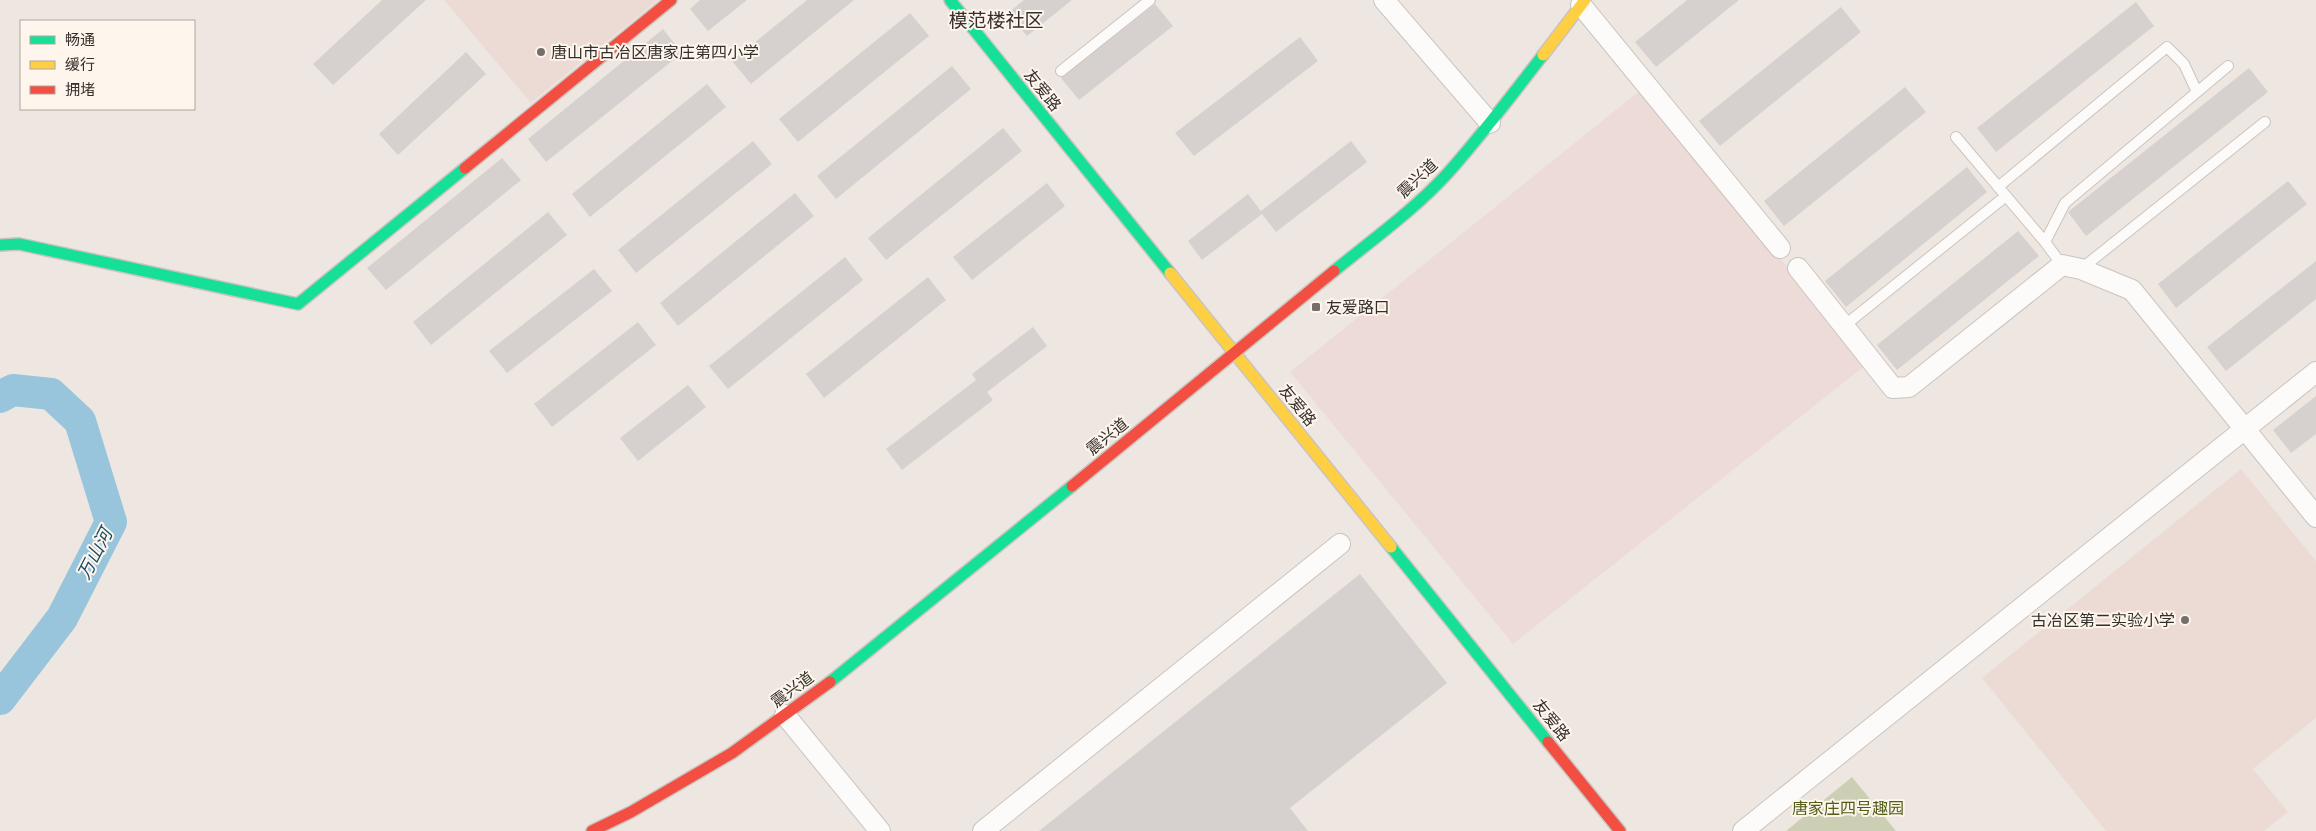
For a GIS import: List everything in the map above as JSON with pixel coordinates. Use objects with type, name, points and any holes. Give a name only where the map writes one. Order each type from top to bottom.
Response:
[{"type":"street","points":[[0,245],[19,244],[298,304],[671,0]]},
{"type":"street","name":"友爱路","points":[[950,0],[1620,831]]},
{"type":"street","points":[[1384,0],[1490,123]]},
{"type":"street","points":[[1583,2],[1780,248]]},
{"type":"street","name":"震兴道","points":[[592,831],[632,812],[732,754],[852,666],[1391,225],[1446,175],[1490,123],[1583,2]]},
{"type":"street","points":[[1798,268],[1893,388],[1909,386],[2072,267],[2132,290],[2316,517]]},
{"type":"street","points":[[1742,831],[2316,372]]},
{"type":"street","points":[[983,831],[1340,544]]},
{"type":"street","points":[[785,714],[880,831]]},
{"type":"lane","points":[[1061,72],[1150,0]]},
{"type":"lane","points":[[1998,187],[2167,47],[2184,64],[2197,92]]},
{"type":"lane","points":[[2045,242],[2066,202],[2228,66]]},
{"type":"lane","points":[[1956,137],[2045,242],[2072,267],[2265,122]]},
{"type":"lane","points":[[1844,326],[2006,196]]},
{"type":"shaded area","name":"唐山市古冶区唐家庄第四小学","points":[[444,0],[658,0],[531,103]]},
{"type":"shaded area","points":[[1642,89],[1867,364],[1513,644],[1290,372]]},
{"type":"shaded area","name":"古冶区第二实验小学","points":[[2241,469],[2316,561],[2316,718],[2253,769],[2288,812],[2264,831],[2106,831],[1982,678]]},
{"type":"green space","name":"唐家庄四号趣园","points":[[1852,777],[1896,831],[1786,831]]},
{"type":"building","points":[[382,0],[426,0],[333,85],[313,64]]},
{"type":"building","points":[[700,0],[747,0],[708,31],[690,9]]},
{"type":"building","points":[[807,0],[854,0],[751,84],[732,61]]},
{"type":"building","points":[[1024,0],[1072,0],[1027,36],[1008,13]]},
{"type":"building","points":[[1687,0],[1739,0],[1656,67],[1635,42]]},
{"type":"building","points":[[2136,2],[2154,26],[1996,152],[1977,128]]},
{"type":"building","points":[[1155,4],[1173,26],[1079,100],[1061,78]]},
{"type":"building","points":[[1841,7],[1861,32],[1720,146],[1699,121]]},
{"type":"building","points":[[910,13],[929,36],[798,142],[779,119]]},
{"type":"building","points":[[663,29],[682,53],[546,162],[528,139]]},
{"type":"building","points":[[1300,37],[1318,61],[1194,156],[1175,133]]},
{"type":"building","points":[[466,52],[486,74],[398,155],[379,134]]},
{"type":"building","points":[[952,66],[971,89],[836,199],[817,176]]},
{"type":"building","points":[[2249,68],[2268,92],[2086,236],[2068,212]]},
{"type":"building","points":[[707,84],[726,107],[590,217],[572,194]]},
{"type":"building","points":[[1905,87],[1926,112],[1784,226],[1764,201]]},
{"type":"building","points":[[1003,128],[1022,151],[886,260],[868,238]]},
{"type":"building","points":[[753,141],[772,164],[636,273],[618,250]]},
{"type":"building","points":[[1351,141],[1367,162],[1276,232],[1262,214],[1202,260],[1188,241],[1248,194],[1261,211]]},
{"type":"building","points":[[502,158],[521,180],[386,290],[367,268]]},
{"type":"building","points":[[1967,167],[1987,192],[1846,307],[1825,281]]},
{"type":"building","points":[[2288,181],[2307,204],[2176,308],[2158,284]]},
{"type":"building","points":[[1047,183],[1065,206],[972,280],[953,257]]},
{"type":"building","points":[[795,193],[814,216],[678,326],[660,303]]},
{"type":"building","points":[[548,212],[567,235],[431,345],[413,322]]},
{"type":"building","points":[[2018,231],[2039,256],[1897,370],[1877,345]]},
{"type":"building","points":[[845,257],[863,280],[728,389],[709,366]]},
{"type":"building","points":[[2316,261],[2316,299],[2226,371],[2207,347]]},
{"type":"building","points":[[594,269],[612,291],[507,373],[489,351]]},
{"type":"building","points":[[928,277],[946,300],[824,398],[806,374]]},
{"type":"building","points":[[638,322],[656,345],[552,427],[534,404]]},
{"type":"building","points":[[1033,327],[1047,346],[987,392],[993,400],[902,470],[886,449],[976,380],[972,374]]},
{"type":"building","points":[[688,385],[706,407],[638,461],[620,438]]},
{"type":"building","points":[[2316,396],[2316,434],[2291,453],[2273,430]]},
{"type":"building","points":[[1360,574],[1447,683],[1290,808],[1308,831],[1039,831]]},
{"type":"waterway","name":"万山河","points":[[0,397],[13,390],[51,394],[80,421],[111,522],[62,618],[0,699]]},
{"type":"traffic: fast","points":[[950,0],[1170,273]]},
{"type":"traffic: fast","points":[[1334,271],[1421,200],[1447,174],[1543,55]]},
{"type":"traffic: fast","points":[[0,245],[19,244],[298,304],[465,168]]},
{"type":"traffic: fast","points":[[830,682],[1072,486]]},
{"type":"traffic: fast","points":[[1391,547],[1548,742]]},
{"type":"traffic: slow","points":[[1543,55],[1585,0]]},
{"type":"traffic: slow","points":[[1170,273],[1391,547]]},
{"type":"traffic: jam","points":[[465,168],[671,0]]},
{"type":"traffic: jam","points":[[1072,486],[1334,271]]},
{"type":"traffic: jam","points":[[592,831],[631,812],[732,753],[830,682]]},
{"type":"traffic: jam","points":[[1548,742],[1620,831]]},
{"type":"place","name":"唐山市古冶区唐家庄第四小学","points":[[541,52]]},
{"type":"place","name":"友爱路口","points":[[1316,307]]},
{"type":"place","name":"古冶区第二实验小学","points":[[2185,620]]},
{"type":"district","name":"模范楼社区","points":[[996,20]]}]
